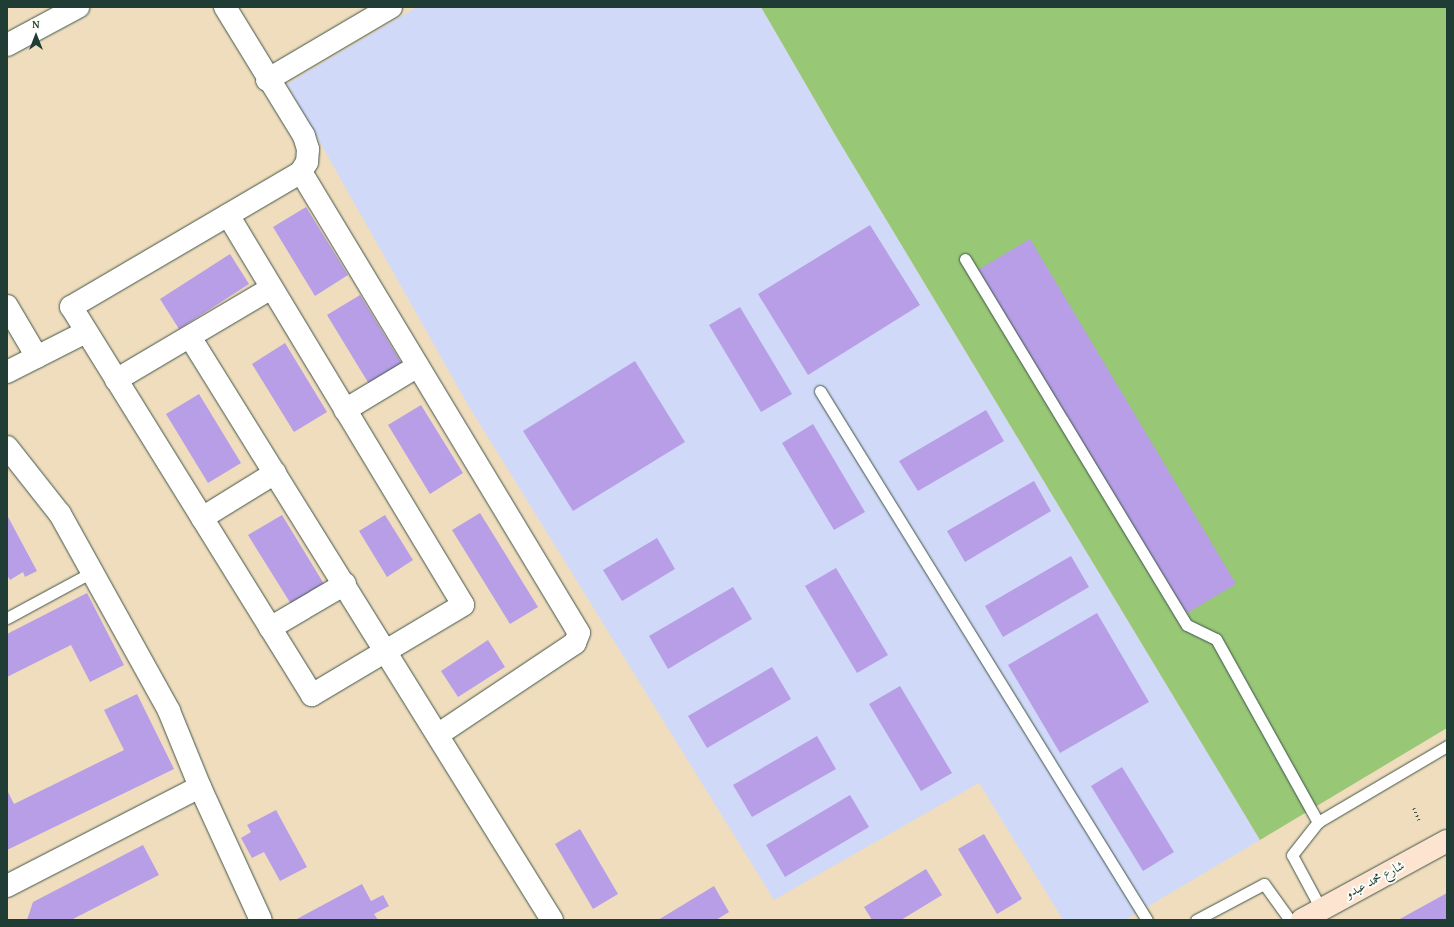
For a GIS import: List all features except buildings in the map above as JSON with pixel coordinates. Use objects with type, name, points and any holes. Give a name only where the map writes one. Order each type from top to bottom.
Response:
[{"type":"street","points":[[7,45],[78,7]]},
{"type":"street","points":[[226,7],[267,80],[304,136],[308,149],[307,162],[301,172],[71,307],[312,695],[463,605],[270,289],[228,215]]},
{"type":"street","points":[[267,80],[391,7]]},
{"type":"street","points":[[301,172],[579,633],[575,643],[438,734]]},
{"type":"street","points":[[116,380],[270,289]]},
{"type":"street","points":[[7,306],[37,357]]},
{"type":"street","points":[[7,372],[86,332]]},
{"type":"street","points":[[190,337],[345,584],[552,920]]},
{"type":"street","points":[[345,410],[418,366]]},
{"type":"street","points":[[7,447],[60,514],[169,711],[200,787],[261,920]]},
{"type":"street","points":[[202,518],[275,473]]},
{"type":"street","points":[[270,628],[345,584]]},
{"type":"street","points":[[7,886],[200,787]]},
{"type":"street","name":"شارع محمد عبدو","points":[[1312,915],[1447,841]]},
{"type":"lane","points":[[964,258],[1187,625],[1216,639],[1318,822]]},
{"type":"lane","points":[[820,390],[1147,920]]},
{"type":"lane","points":[[7,618],[92,572]]},
{"type":"lane","points":[[1312,915],[1292,855],[1318,822],[1447,746]]},
{"type":"lane","points":[[1196,920],[1264,884],[1290,920]]},
{"type":"path","points":[[1414,808],[1420,822]]},
{"type":"shaded area","points":[[417,7],[761,7],[837,138],[1260,840],[1125,920],[1063,920],[979,783],[774,900],[468,405],[287,84]]},
{"type":"green space","points":[[761,7],[1447,7],[1447,728],[1260,840],[837,138]]}]
